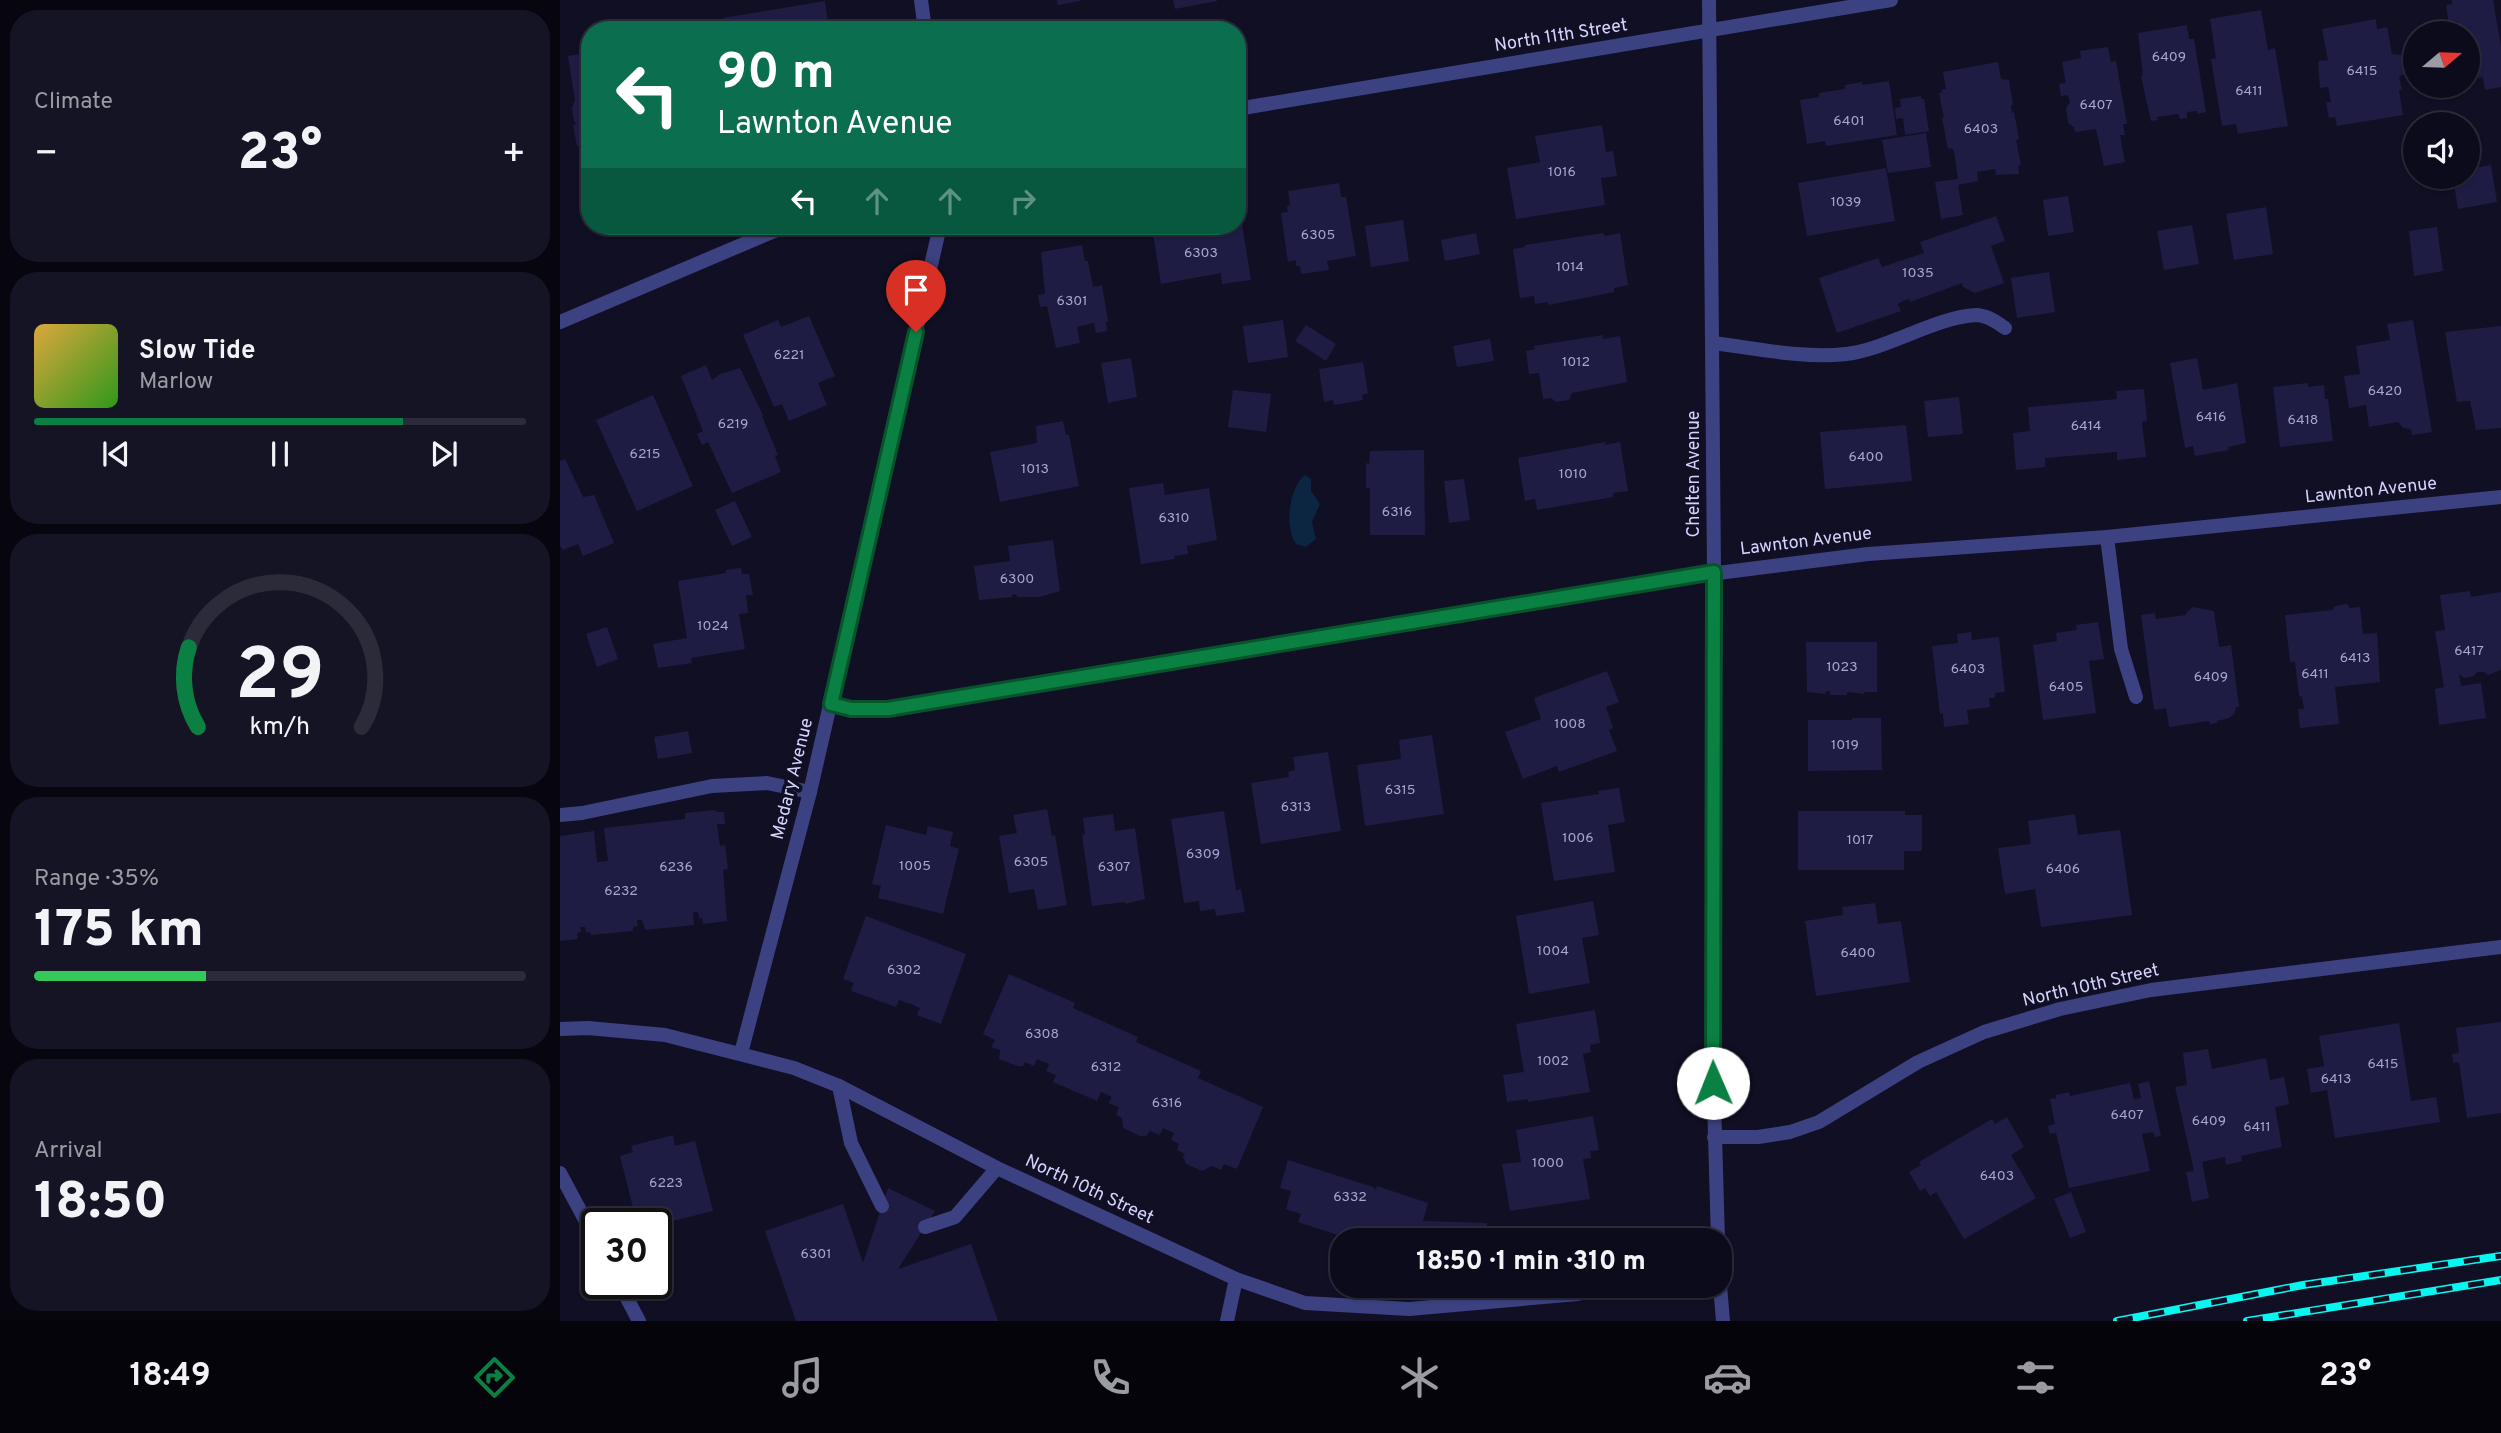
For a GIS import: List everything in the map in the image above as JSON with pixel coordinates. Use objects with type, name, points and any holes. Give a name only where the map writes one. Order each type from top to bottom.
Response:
[{"type":"street","points":[[921,0],[924,21]]},
{"type":"street","name":"Chelten Avenue","points":[[1709,0],[1714,572],[1714,1137],[1718,1228]]},
{"type":"street","name":"North 11th Street","points":[[1246,108],[1891,0]]},
{"type":"street","points":[[560,322],[765,235]]},
{"type":"street","name":"Medary Avenue","points":[[741,1053],[810,792],[938,235]]},
{"type":"street","points":[[1712,343],[1818,355],[1847,354],[1952,320],[1978,315],[2005,328]]},
{"type":"street","name":"Lawnton Avenue","points":[[831,704],[851,709],[888,709],[1714,572],[1868,554],[2107,537],[2501,497]]},
{"type":"street","points":[[2107,537],[2121,649],[2136,697]]},
{"type":"street","points":[[560,815],[582,813],[712,786],[767,783],[810,792]]},
{"type":"street","name":"North 10th Street","points":[[1714,1137],[1758,1137],[1790,1132],[1819,1122],[1918,1062],[1984,1032],[2060,1009],[2151,990],[2501,947]]},
{"type":"street","name":"North 10th Street","points":[[560,1029],[589,1028],[665,1035],[794,1068],[839,1086],[997,1168],[1236,1279],[1305,1303],[1409,1309],[1531,1298]]},
{"type":"street","points":[[839,1086],[850,1143],[882,1206]]},
{"type":"street","points":[[925,1227],[955,1217],[997,1168]]},
{"type":"street","points":[[560,1173],[581,1212]]},
{"type":"street","points":[[1227,1321],[1236,1279]]},
{"type":"street","points":[[1721,1298],[1723,1321]]},
{"type":"street","points":[[627,1299],[639,1321]]},
{"type":"water","points":[[1305,475],[1311,479],[1311,491],[1320,504],[1312,522],[1316,539],[1306,547],[1296,544],[1289,518],[1295,489]]},
{"type":"building","points":[[1057,0],[1080,0],[1080,1],[1058,5]]},
{"type":"building","points":[[1173,0],[1217,0],[1217,1],[1175,9]]},
{"type":"building","points":[[2452,0],[2493,0],[2501,47],[2501,87],[2485,90],[2483,77],[2480,78],[2480,21],[2449,21],[2446,5],[2452,4]]},
{"type":"building","points":[[825,1],[828,21],[723,21],[723,18]]},
{"type":"building","points":[[2261,10],[2268,50],[2275,48],[2288,126],[2238,134],[2236,124],[2222,126],[2211,59],[2216,58],[2210,19]]},
{"type":"building","points":[[2376,19],[2377,29],[2387,27],[2392,54],[2403,55],[2403,75],[2399,76],[2402,90],[2399,90],[2403,115],[2337,126],[2335,117],[2329,118],[2326,102],[2331,102],[2328,87],[2320,88],[2318,61],[2328,60],[2322,29]]},
{"type":"building","points":[[2187,25],[2189,39],[2194,39],[2206,112],[2187,112],[2187,118],[2180,119],[2178,114],[2157,117],[2158,120],[2151,121],[2141,76],[2138,33]]},
{"type":"building","points":[[2108,47],[2111,62],[2116,61],[2127,124],[2123,124],[2125,135],[2120,135],[2125,162],[2104,166],[2096,129],[2075,132],[2074,127],[2068,123],[2066,108],[2070,102],[2068,95],[2061,96],[2059,84],[2066,83],[2062,62],[2081,58],[2080,51]]},
{"type":"building","points":[[581,54],[581,145],[577,146],[573,125],[577,124],[572,108],[575,100],[568,56]]},
{"type":"building","points":[[1998,62],[2001,79],[2009,80],[2012,113],[2014,112],[2019,139],[2016,140],[2021,165],[2018,166],[2019,174],[1996,175],[1995,169],[1977,172],[1978,181],[1958,185],[1963,215],[1941,219],[1935,182],[1958,179],[1954,151],[1948,149],[1942,118],[1939,93],[1946,89],[1943,72]]},
{"type":"building","points":[[1889,81],[1897,135],[1826,146],[1825,141],[1807,144],[1800,100],[1819,97],[1819,93],[1845,89],[1845,85]]},
{"type":"building","points":[[1921,96],[1921,99],[1924,99],[1929,131],[1905,135],[1903,118],[1896,119],[1895,108],[1901,107],[1900,99]]},
{"type":"building","points":[[1602,125],[1606,152],[1613,151],[1617,176],[1601,178],[1605,205],[1516,219],[1507,168],[1540,162],[1535,136]]},
{"type":"building","points":[[1926,133],[1931,167],[1888,173],[1882,140]]},
{"type":"building","points":[[2491,165],[2497,202],[2458,209],[2455,189],[2480,189],[2480,167]]},
{"type":"building","points":[[1886,168],[1895,221],[1807,236],[1798,183]]},
{"type":"building","points":[[1339,183],[1341,197],[1346,197],[1356,256],[1327,261],[1329,270],[1301,274],[1296,260],[1288,262],[1281,213],[1288,212],[1288,191]]},
{"type":"building","points":[[2068,196],[2074,232],[2048,236],[2043,200]]},
{"type":"building","points":[[2266,207],[2273,254],[2234,260],[2226,214]]},
{"type":"building","points":[[1996,216],[2005,241],[1991,246],[2004,283],[1975,293],[1963,287],[1962,283],[1910,302],[1909,299],[1905,300],[1898,304],[1901,311],[1837,333],[1819,278],[1878,258],[1882,267],[1924,253],[1920,242]]},
{"type":"building","points":[[1403,220],[1409,261],[1371,267],[1365,226]]},
{"type":"building","points":[[2192,225],[2199,264],[2164,270],[2157,231]]},
{"type":"building","points":[[2437,227],[2443,271],[2414,276],[2409,231]]},
{"type":"building","points":[[1476,233],[1480,254],[1445,261],[1441,240]]},
{"type":"building","points":[[1603,233],[1605,236],[1620,233],[1628,285],[1614,288],[1614,292],[1548,305],[1548,302],[1535,304],[1534,296],[1520,298],[1513,249]]},
{"type":"building","points":[[1153,235],[1244,235],[1251,280],[1222,284],[1221,273],[1161,284]]},
{"type":"building","points":[[1082,245],[1093,287],[1102,285],[1107,331],[1096,333],[1094,323],[1077,327],[1080,343],[1056,348],[1047,306],[1040,307],[1038,295],[1045,294],[1041,252]]},
{"type":"building","points":[[2049,272],[2055,312],[2017,318],[2011,278]]},
{"type":"building","points":[[809,316],[835,376],[818,383],[827,405],[789,421],[782,404],[774,407],[743,335],[778,320],[781,327]]},
{"type":"building","points":[[1283,320],[1288,357],[1248,363],[1243,326]]},
{"type":"building","points":[[2413,320],[2432,432],[2412,435],[2411,429],[2403,428],[2398,422],[2369,427],[2366,405],[2349,408],[2344,376],[2360,374],[2356,346],[2390,340],[2387,324]]},
{"type":"building","points":[[1306,325],[1336,344],[1326,361],[1295,341]]},
{"type":"building","points":[[2501,326],[2501,428],[2476,430],[2470,401],[2457,402],[2445,332]]},
{"type":"building","points":[[1603,335],[1603,339],[1620,336],[1627,382],[1572,393],[1569,400],[1556,402],[1551,398],[1543,399],[1539,373],[1529,374],[1526,351],[1535,349],[1534,346]]},
{"type":"building","points":[[1490,339],[1494,361],[1457,367],[1453,346]]},
{"type":"building","points":[[1131,358],[1137,397],[1108,403],[1101,363]]},
{"type":"building","points":[[2197,358],[2203,390],[2237,383],[2246,443],[2228,447],[2229,450],[2195,456],[2193,446],[2185,448],[2170,363]]},
{"type":"building","points":[[1363,362],[1368,393],[1362,395],[1363,400],[1334,405],[1333,400],[1324,402],[1319,369]]},
{"type":"building","points":[[706,365],[712,380],[720,374],[740,368],[763,415],[778,455],[775,456],[781,472],[732,493],[708,442],[702,445],[697,434],[703,431],[681,376]]},
{"type":"building","points":[[2308,383],[2308,387],[2324,385],[2333,441],[2280,447],[2273,387]]},
{"type":"building","points":[[2144,389],[2147,421],[2142,422],[2146,457],[2117,460],[2117,452],[2045,458],[2045,467],[2016,470],[2013,433],[2030,431],[2028,407],[2117,399],[2116,391]]},
{"type":"building","points":[[1233,390],[1271,394],[1266,432],[1228,427]]},
{"type":"building","points":[[653,395],[693,486],[637,511],[596,420]]},
{"type":"building","points":[[1959,397],[1963,434],[1928,437],[1924,401]]},
{"type":"building","points":[[1063,421],[1066,435],[1069,435],[1079,486],[1000,502],[990,452],[1037,443],[1036,426]]},
{"type":"building","points":[[1906,425],[1912,481],[1825,489],[1820,432]]},
{"type":"building","points":[[1605,442],[1605,445],[1620,442],[1628,491],[1613,493],[1613,497],[1537,510],[1535,499],[1525,501],[1518,458]]},
{"type":"building","points":[[1424,450],[1425,535],[1370,535],[1370,488],[1366,488],[1366,463],[1369,464],[1370,451]]},
{"type":"building","points":[[565,459],[583,497],[594,495],[614,543],[583,556],[578,544],[563,550],[560,546],[560,461]]},
{"type":"building","points":[[1464,479],[1470,520],[1449,523],[1444,481]]},
{"type":"building","points":[[1163,483],[1165,495],[1209,488],[1217,540],[1187,546],[1188,554],[1174,556],[1175,559],[1141,564],[1129,488]]},
{"type":"building","points":[[735,501],[752,537],[732,546],[715,510]]},
{"type":"building","points":[[1053,540],[1060,591],[1039,597],[1017,597],[1016,594],[1012,597],[979,600],[974,566],[1010,561],[1008,546]]},
{"type":"building","points":[[741,568],[742,574],[749,574],[753,595],[746,595],[748,613],[739,614],[745,649],[691,658],[692,663],[658,668],[653,644],[687,638],[678,581]]},
{"type":"building","points":[[2470,591],[2471,597],[2501,592],[2501,670],[2488,675],[2477,672],[2474,676],[2464,678],[2459,674],[2461,686],[2481,683],[2486,718],[2439,725],[2435,689],[2444,687],[2435,631],[2445,630],[2440,595]]},
{"type":"building","points":[[2347,604],[2350,608],[2360,607],[2363,634],[2377,633],[2380,682],[2335,687],[2339,724],[2300,728],[2298,709],[2304,709],[2302,697],[2299,696],[2295,662],[2290,662],[2285,615],[2332,610],[2335,606]]},
{"type":"building","points":[[2193,607],[2214,611],[2219,647],[2231,645],[2239,707],[2236,707],[2235,713],[2229,718],[2217,723],[2210,724],[2209,721],[2169,727],[2166,708],[2154,710],[2141,615],[2155,613],[2156,619],[2186,615]]},
{"type":"building","points":[[2098,622],[2104,659],[2089,661],[2096,713],[2043,720],[2033,645],[2057,641],[2056,633],[2077,630],[2076,625]]},
{"type":"building","points":[[607,627],[618,659],[597,667],[586,634]]},
{"type":"building","points":[[1971,632],[1972,640],[1999,637],[2005,692],[1995,693],[1995,698],[1989,698],[1990,707],[1967,710],[1969,724],[1944,727],[1932,646],[1958,643],[1957,634]]},
{"type":"building","points":[[1806,642],[1877,642],[1877,692],[1830,695],[1830,691],[1825,692],[1826,694],[1807,692]]},
{"type":"building","points":[[1607,671],[1619,702],[1606,707],[1613,728],[1609,730],[1617,751],[1559,772],[1557,766],[1523,779],[1505,732],[1541,719],[1534,698]]},
{"type":"building","points":[[1881,718],[1882,770],[1808,771],[1808,720]]},
{"type":"building","points":[[688,731],[692,753],[658,759],[654,737]]},
{"type":"building","points":[[1432,735],[1444,814],[1365,826],[1357,765],[1401,759],[1399,740]]},
{"type":"building","points":[[1328,752],[1341,831],[1261,844],[1251,783],[1289,777],[1288,772],[1295,770],[1293,757]]},
{"type":"building","points":[[1619,788],[1625,822],[1608,825],[1615,872],[1554,881],[1541,803],[1599,794],[1598,791]]},
{"type":"building","points":[[1047,809],[1052,836],[1055,835],[1067,905],[1038,910],[1034,889],[1009,893],[999,836],[1017,833],[1013,815]]},
{"type":"building","points":[[715,810],[724,812],[725,824],[717,824],[720,846],[725,845],[728,869],[723,870],[727,921],[703,924],[702,918],[699,918],[696,912],[693,913],[694,925],[645,930],[642,920],[637,920],[638,926],[633,927],[633,931],[591,935],[590,932],[586,933],[585,927],[580,927],[578,939],[560,941],[560,836],[594,831],[597,862],[608,861],[604,828],[685,819],[685,813]]},
{"type":"building","points":[[1224,811],[1236,890],[1241,889],[1245,912],[1216,916],[1215,909],[1200,911],[1199,901],[1184,903],[1171,819]]},
{"type":"building","points":[[1798,811],[1905,811],[1905,815],[1922,815],[1922,851],[1904,851],[1904,870],[1798,870]]},
{"type":"building","points":[[1113,814],[1115,831],[1135,828],[1145,899],[1125,904],[1092,906],[1082,835],[1085,834],[1083,818]]},
{"type":"building","points":[[2075,814],[2078,835],[2120,830],[2132,915],[2041,927],[2035,889],[2005,894],[1998,848],[2031,844],[2028,821]]},
{"type":"building","points":[[886,825],[926,835],[928,826],[953,832],[950,846],[959,849],[943,914],[878,898],[881,886],[872,884]]},
{"type":"building","points":[[1593,901],[1599,935],[1582,938],[1590,983],[1529,994],[1516,916]]},
{"type":"building","points":[[1875,903],[1878,924],[1901,921],[1910,982],[1816,996],[1805,921],[1843,915],[1842,907]]},
{"type":"building","points":[[866,916],[966,954],[941,1024],[917,1015],[920,1008],[911,1004],[899,1000],[896,1007],[851,991],[854,983],[843,979]]},
{"type":"building","points":[[1009,974],[1075,1003],[1073,1008],[1138,1037],[1136,1042],[1201,1071],[1198,1078],[1263,1107],[1237,1169],[1224,1164],[1221,1170],[1212,1166],[1202,1171],[1186,1164],[1183,1157],[1185,1154],[1177,1150],[1179,1144],[1171,1140],[1174,1133],[1163,1128],[1160,1135],[1150,1131],[1146,1136],[1140,1136],[1123,1128],[1122,1118],[1116,1115],[1119,1107],[1108,1103],[1112,1097],[1101,1092],[1097,1101],[1053,1082],[1056,1075],[1046,1071],[1049,1064],[1037,1059],[1034,1066],[1025,1062],[1023,1066],[1017,1066],[999,1059],[1000,1050],[991,1047],[995,1040],[983,1034]]},
{"type":"building","points":[[1595,1010],[1600,1043],[1590,1045],[1591,1052],[1583,1054],[1590,1092],[1528,1102],[1528,1099],[1507,1102],[1503,1075],[1524,1072],[1516,1024]]},
{"type":"building","points":[[2501,1022],[2501,1113],[2467,1118],[2459,1062],[2453,1063],[2452,1054],[2459,1053],[2456,1028]]},
{"type":"building","points":[[2399,1023],[2411,1101],[2436,1097],[2440,1122],[2335,1138],[2327,1090],[2311,1093],[2307,1069],[2324,1066],[2319,1036]]},
{"type":"building","points":[[2208,1049],[2212,1069],[2266,1058],[2270,1080],[2284,1077],[2289,1104],[2275,1107],[2282,1147],[2241,1156],[2242,1161],[2226,1165],[2225,1157],[2202,1162],[2209,1198],[2192,1202],[2186,1172],[2194,1171],[2175,1087],[2187,1085],[2183,1053]]},
{"type":"building","points":[[2149,1081],[2161,1136],[2155,1137],[2153,1132],[2142,1134],[2150,1171],[2069,1188],[2056,1133],[2050,1134],[2048,1126],[2055,1124],[2050,1099],[2069,1092],[2070,1096],[2130,1083],[2134,1099],[2141,1098],[2138,1084]]},
{"type":"building","points":[[1593,1116],[1599,1150],[1590,1151],[1591,1158],[1583,1159],[1590,1199],[1510,1211],[1502,1164],[1521,1162],[1516,1130]]},
{"type":"building","points":[[2007,1117],[2024,1147],[2011,1155],[2036,1198],[1964,1239],[1936,1192],[1930,1196],[1925,1188],[1920,1191],[1909,1172],[1921,1165],[1919,1162],[1992,1119],[1995,1124]]},
{"type":"building","points":[[673,1135],[675,1146],[695,1141],[713,1211],[672,1221],[672,1208],[633,1208],[620,1156],[633,1152],[631,1146]]},
{"type":"building","points":[[1288,1160],[1376,1190],[1377,1186],[1428,1203],[1423,1221],[1487,1223],[1486,1228],[1330,1228],[1330,1232],[1298,1222],[1301,1214],[1286,1209],[1291,1191],[1280,1188]]},
{"type":"building","points":[[888,1188],[935,1211],[898,1269],[971,1244],[998,1321],[796,1321],[765,1231],[843,1204],[863,1263]]},
{"type":"building","points":[[2071,1192],[2086,1232],[2070,1238],[2054,1199]]},
{"type":"railway","points":[[2117,1321],[2303,1285],[2501,1256]]},
{"type":"railway","points":[[2247,1321],[2501,1280]]},
{"type":"route","points":[[916,332],[831,704],[851,709],[888,709],[1714,572],[1713,1083]]}]
